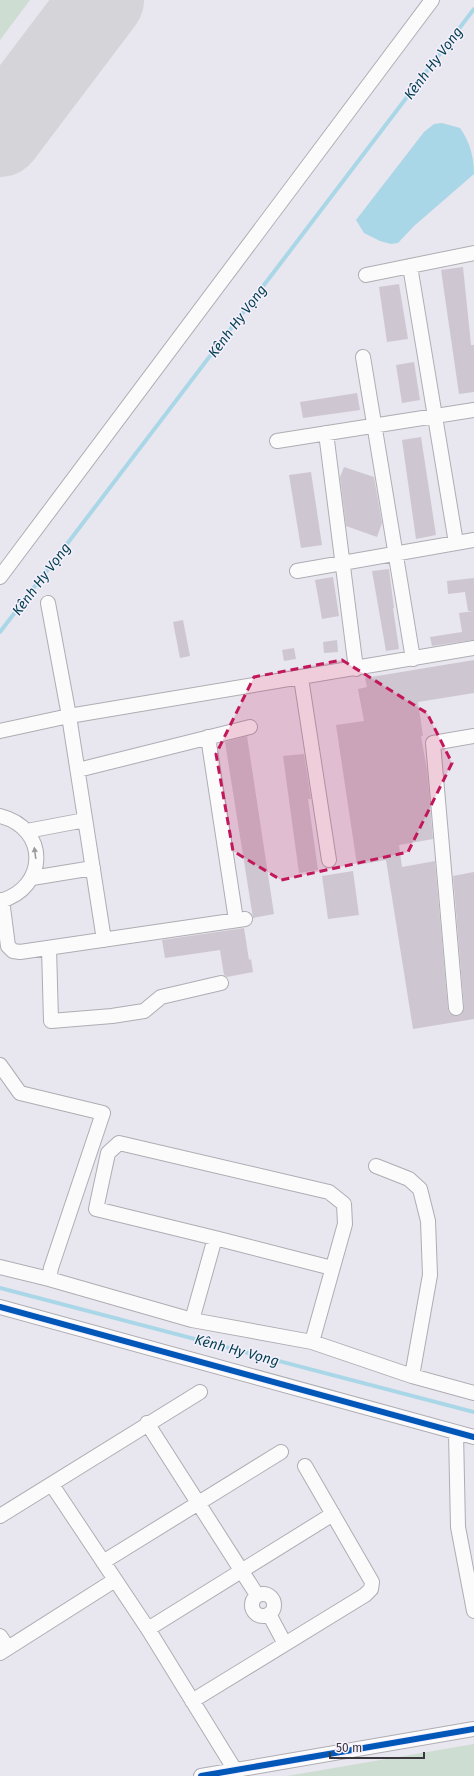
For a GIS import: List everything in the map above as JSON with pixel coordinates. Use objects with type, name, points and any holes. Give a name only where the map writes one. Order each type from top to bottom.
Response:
[{"type":"street","points":[[0,577],[432,0]]},
{"type":"street","points":[[366,275],[474,253]]},
{"type":"street","points":[[410,266],[456,543]]},
{"type":"street","points":[[363,357],[413,659]]},
{"type":"street","points":[[277,441],[474,410]]},
{"type":"street","points":[[326,433],[356,669]]},
{"type":"street","points":[[297,571],[474,540]]},
{"type":"street","points":[[48,603],[78,770],[104,940]]},
{"type":"street","points":[[0,731],[69,716],[474,648]]},
{"type":"street","points":[[301,678],[329,860]]},
{"type":"street","points":[[78,770],[250,727]]},
{"type":"street","points":[[456,1008],[433,743],[474,736]]},
{"type":"street","points":[[0,816],[10,819],[22,826],[31,837],[36,851],[36,865],[32,878],[23,890],[11,898],[1,901],[8,946],[13,951],[20,952],[241,920],[208,737]]},
{"type":"street","points":[[27,831],[85,820]]},
{"type":"street","points":[[32,878],[93,868]]},
{"type":"street","points":[[49,948],[51,1021],[112,1016],[144,1011],[161,997],[221,983]]},
{"type":"street","points":[[0,1065],[20,1093],[103,1113],[51,1268],[49,1279]]},
{"type":"street","points":[[312,1342],[345,1224],[344,1204],[329,1192],[119,1143],[108,1153],[96,1209],[332,1268]]},
{"type":"street","points":[[376,1166],[410,1179],[420,1189],[428,1221],[430,1275],[412,1376]]},
{"type":"street","points":[[192,1320],[215,1238]]},
{"type":"street","points":[[0,1267],[49,1279],[192,1320],[312,1342],[412,1376],[474,1393]]},
{"type":"street","points":[[0,1306],[474,1437]]},
{"type":"street","points":[[0,1516],[200,1392]]},
{"type":"street","points":[[147,1424],[197,1504],[257,1595],[266,1594],[271,1598],[273,1608],[268,1614],[285,1644]]},
{"type":"street","points":[[456,1433],[458,1527],[474,1611]]},
{"type":"street","points":[[103,1562],[281,1452]]},
{"type":"street","points":[[192,1701],[365,1595],[371,1589],[372,1582],[305,1466]]},
{"type":"street","points":[[52,1485],[148,1629],[235,1770]]},
{"type":"street","points":[[148,1629],[333,1514]]},
{"type":"street","points":[[3,1646],[115,1580]]},
{"type":"street","points":[[201,1776],[474,1729]]},
{"type":"highlighted area","points":[[342,660],[427,713],[452,763],[408,852],[281,880],[233,851],[216,754],[254,677]]},
{"type":"shaded area","points":[[0,0],[30,0],[0,40]]},
{"type":"shaded area","points":[[474,1744],[474,1776],[287,1776]]},
{"type":"water","points":[[442,123],[460,128],[471,150],[474,174],[414,226],[398,243],[391,244],[380,241],[364,233],[356,220],[424,132],[434,124]]},
{"type":"building","points":[[463,267],[471,345],[474,345],[474,392],[459,394],[441,270]]},
{"type":"building","points":[[399,284],[408,339],[387,342],[379,287]]},
{"type":"building","points":[[414,362],[420,400],[402,403],[396,365]]},
{"type":"building","points":[[357,393],[360,410],[303,418],[300,402]]},
{"type":"building","points":[[421,437],[436,535],[416,539],[402,440]]},
{"type":"building","points":[[344,467],[374,477],[382,523],[377,537],[346,526],[340,477]]},
{"type":"building","points":[[311,472],[322,545],[301,548],[289,475]]},
{"type":"building","points":[[389,569],[399,649],[386,651],[372,571]]},
{"type":"building","points":[[333,577],[339,616],[322,619],[315,580]]},
{"type":"building","points":[[474,578],[474,611],[468,611],[465,592],[448,594],[447,581]]},
{"type":"building","points":[[474,611],[474,640],[432,646],[430,637],[462,632],[459,613]]},
{"type":"building","points":[[183,620],[190,656],[180,658],[173,622]]},
{"type":"building","points":[[337,640],[338,652],[324,653],[323,642]]},
{"type":"building","points":[[294,648],[296,659],[284,661],[282,650]]},
{"type":"building","points":[[474,660],[474,693],[418,702],[423,736],[421,736],[427,770],[433,839],[399,845],[402,867],[435,861],[448,1009],[449,1013],[456,1016],[461,1015],[464,1007],[453,876],[474,872],[474,1019],[413,1029],[386,860],[357,865],[336,725],[364,721],[358,689],[367,687],[365,678]]},
{"type":"building","points":[[247,736],[274,914],[253,918],[225,742]]},
{"type":"building","points":[[304,754],[311,799],[308,799],[318,870],[299,873],[283,756]]},
{"type":"building","points":[[353,871],[359,915],[328,919],[322,876]]},
{"type":"building","points":[[244,928],[249,960],[251,959],[253,972],[227,977],[224,975],[220,950],[165,958],[162,940]]},
{"type":"waterway","name":"Kênh Hy Vọng","points":[[0,632],[474,9]]},
{"type":"waterway","name":"Kênh Hy Vọng","points":[[0,1288],[474,1412]]},
{"type":"runway","points":[[0,135],[102,0]]},
{"type":"cycle path","points":[[0,1307],[474,1437]]},
{"type":"cycle path","points":[[201,1776],[474,1729]]}]
